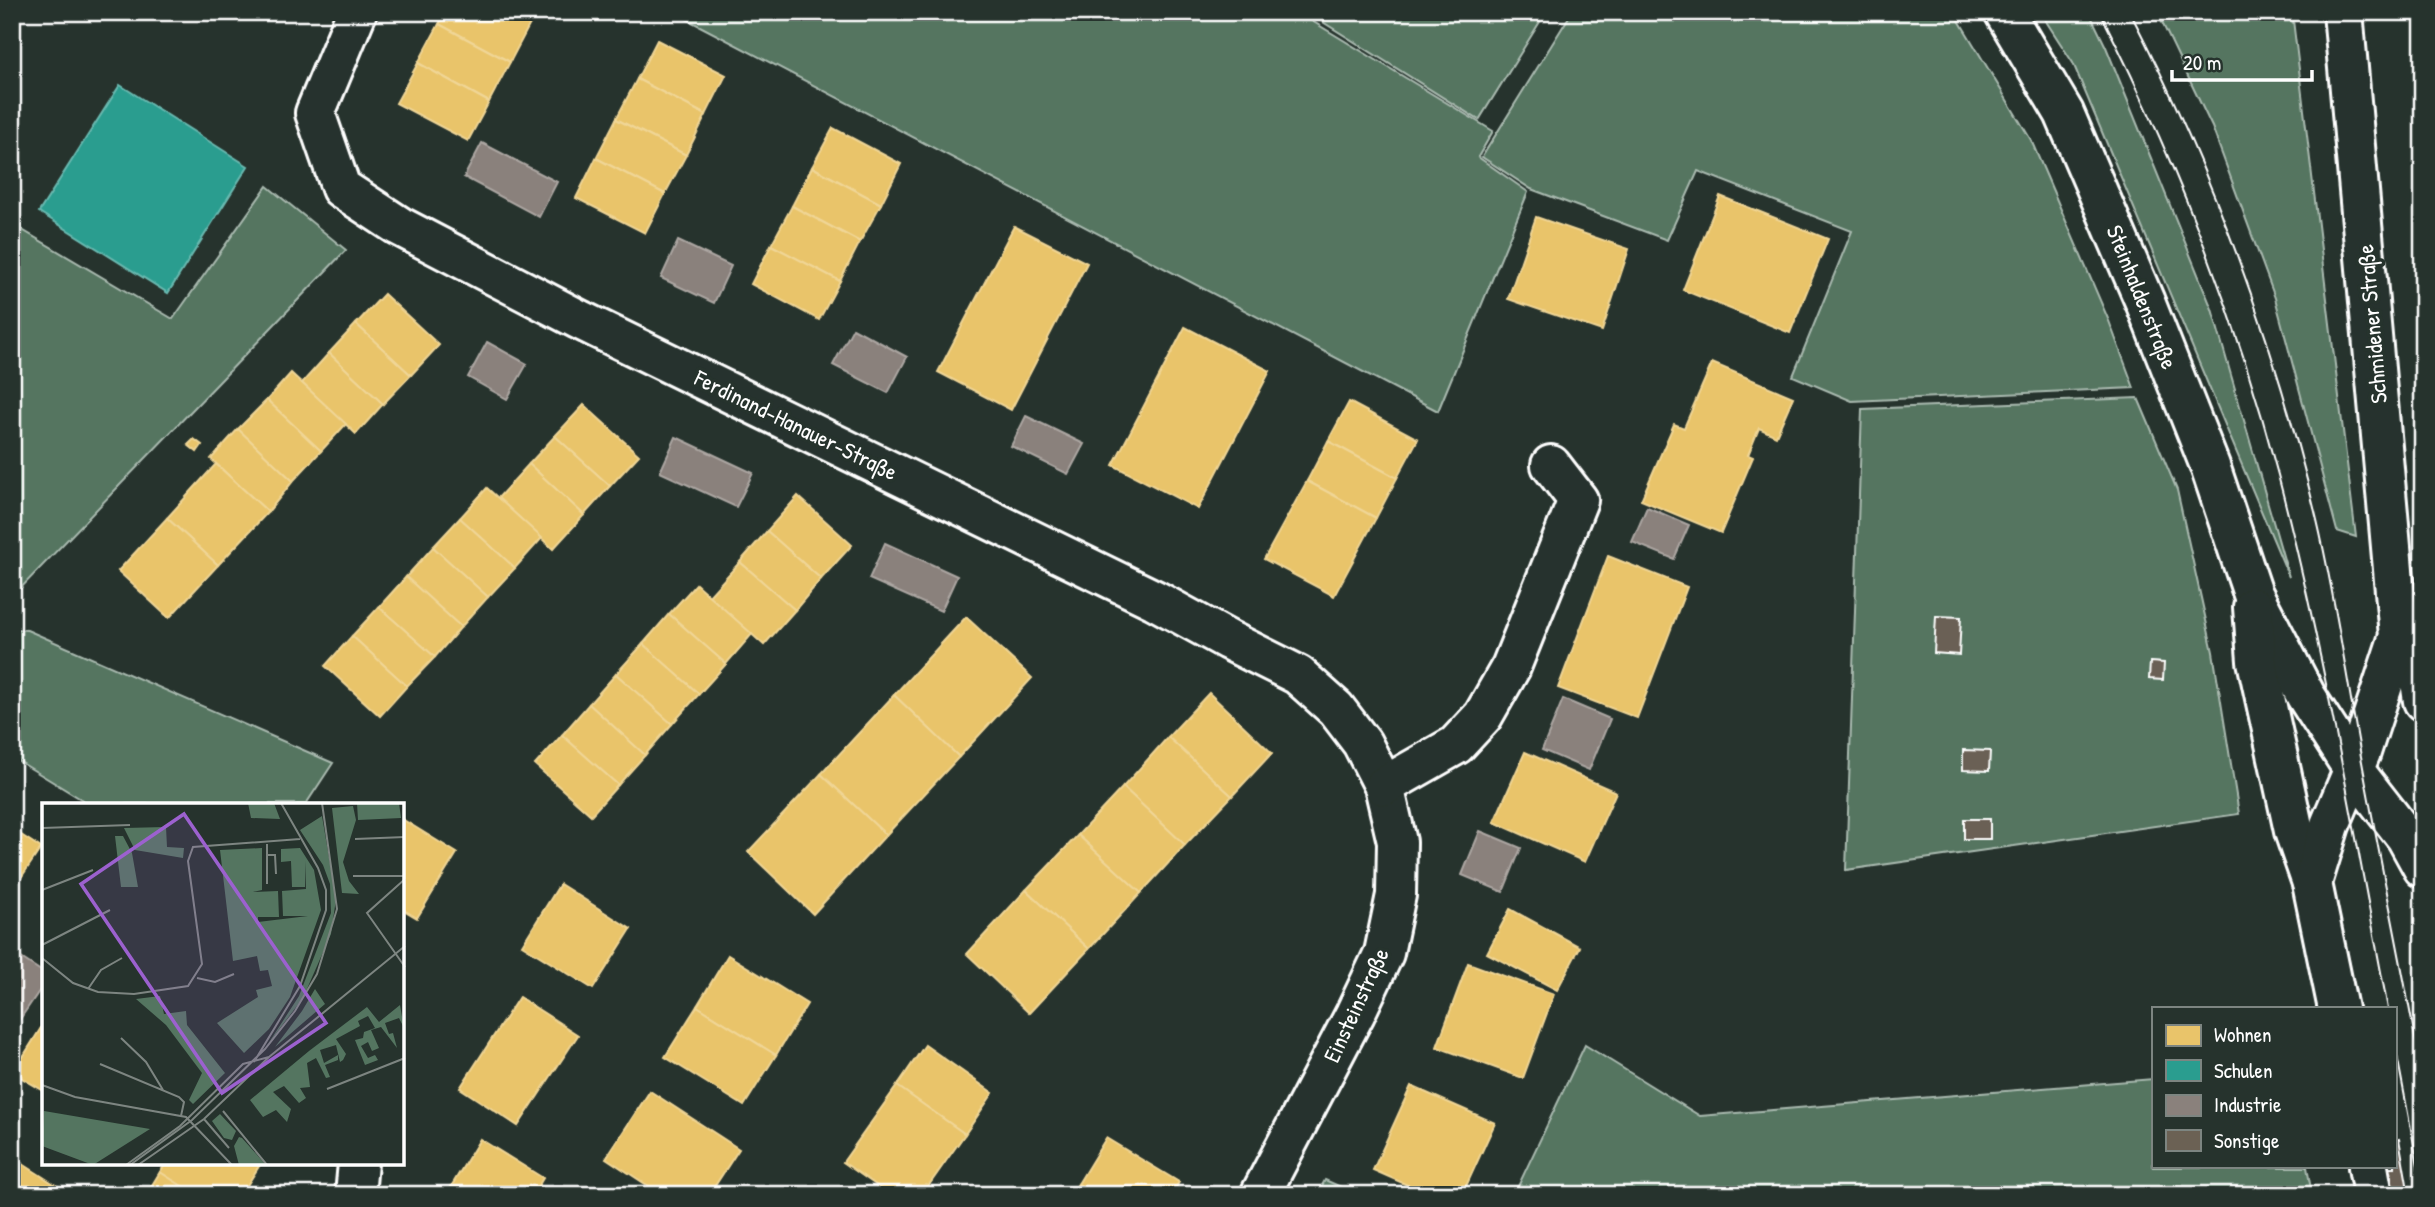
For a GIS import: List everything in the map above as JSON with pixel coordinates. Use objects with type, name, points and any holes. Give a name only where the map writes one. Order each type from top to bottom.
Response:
[{"type":"street","name":"Ferdinand-Hanauer-Straße","points":[[357,12],[314,113],[341,188],[399,226],[566,313],[1029,537],[1298,675],[1336,709],[1362,743],[1384,786]]},
{"type":"street","name":"Steinhaldenstraße","points":[[2004,12],[2064,113],[2145,302],[2210,466],[2253,594],[2306,696],[2353,769]]},
{"type":"street","name":"Schmidener Straße","points":[[2338,1007],[2312,883],[2330,825],[2353,769],[2399,636],[2343,12]]},
{"type":"street","points":[[1384,786],[1457,745],[1483,716],[1511,667],[1578,500],[1551,465]]},
{"type":"street","name":"Steinhaldenstraße","points":[[2253,594],[2257,661],[2294,831],[2312,883]]},
{"type":"street","name":"Schmidener Straße","points":[[2399,636],[2418,668],[2423,701]]},
{"type":"street","points":[[2353,769],[2406,837],[2423,868]]},
{"type":"street","name":"Einsteinstraße","points":[[1261,1195],[1384,953],[1396,895],[1397,855],[1397,842],[1384,786]]},
{"type":"street","points":[[355,1195],[358,1165]]},
{"type":"street","points":[[2368,1168],[2373,1195]]},
{"type":"green space","points":[[673,12],[1297,12],[1493,131],[1478,157],[1528,192],[1438,411]]},
{"type":"green space","points":[[1307,12],[1546,12],[1479,120]]},
{"type":"green space","points":[[1572,12],[1954,12],[2031,140],[2109,321],[2134,388],[1852,401],[1793,376],[1852,231],[1698,171],[1667,240],[1531,189],[1482,157]]},
{"type":"green space","points":[[2040,12],[2089,12],[2106,47],[2212,309],[2289,577],[2073,63]]},
{"type":"green space","points":[[2157,12],[2292,12],[2356,537],[2337,531],[2275,298],[2212,127]]},
{"type":"green space","points":[[267,186],[346,250],[18,591],[12,590],[12,224],[173,319]]},
{"type":"green space","points":[[2138,398],[2177,490],[2213,652],[2239,814],[1846,870],[1862,409]]},
{"type":"green space","points":[[12,629],[27,630],[333,763],[307,803],[87,803],[12,757]]},
{"type":"green space","points":[[1585,1045],[1700,1116],[2152,1079],[2152,1168],[2307,1168],[2312,1195],[1514,1195]]},
{"type":"green space","points":[[1325,1180],[1359,1195],[1317,1195]]},
{"type":"building: Wohnen","points":[[445,12],[512,12],[531,22],[510,62],[439,24]]},
{"type":"building: Wohnen","points":[[512,12],[537,12],[531,22]]},
{"type":"building: Wohnen","points":[[439,24],[510,62],[489,102],[418,63]]},
{"type":"building: Wohnen","points":[[657,40],[726,75],[706,115],[637,79]]},
{"type":"building: Wohnen","points":[[418,63],[489,102],[468,141],[396,103]]},
{"type":"building: Wohnen","points":[[637,79],[706,115],[686,155],[616,119]]},
{"type":"building: Wohnen","points":[[616,119],[686,155],[665,194],[596,158]]},
{"type":"building: Wohnen","points":[[833,128],[901,164],[881,204],[812,167]]},
{"type":"building: Wohnen","points":[[596,158],[665,194],[645,233],[576,198]]},
{"type":"building: Wohnen","points":[[812,167],[881,204],[860,242],[792,206]]},
{"type":"building: Wohnen","points":[[1720,196],[1828,239],[1790,333],[1683,290]]},
{"type":"building: Wohnen","points":[[792,206],[860,242],[840,281],[771,245]]},
{"type":"building: Wohnen","points":[[1536,217],[1629,249],[1602,331],[1508,299]]},
{"type":"building: Wohnen","points":[[1014,226],[1087,263],[1011,410],[938,372]]},
{"type":"building: Wohnen","points":[[771,245],[840,281],[819,320],[751,284]]},
{"type":"building: Wohnen","points":[[384,294],[439,345],[411,375],[356,324]]},
{"type":"building: Wohnen","points":[[356,324],[411,375],[383,404],[329,353]]},
{"type":"building: Wohnen","points":[[1185,327],[1270,371],[1198,509],[1113,465]]},
{"type":"building: Wohnen","points":[[329,353],[383,404],[356,434],[302,383]]},
{"type":"building: Wohnen","points":[[1712,363],[1793,397],[1776,436],[1759,428],[1748,455],[1753,457],[1721,533],[1641,500],[1674,424],[1684,428]]},
{"type":"building: Wohnen","points":[[291,373],[346,424],[321,451],[267,400]]},
{"type":"building: Wohnen","points":[[267,400],[321,451],[293,481],[238,429]]},
{"type":"building: Wohnen","points":[[1349,402],[1418,439],[1397,478],[1328,441]]},
{"type":"building: Wohnen","points":[[584,405],[639,455],[610,486],[555,436]]},
{"type":"building: Wohnen","points":[[238,429],[293,481],[268,512],[211,459]]},
{"type":"building: Wohnen","points":[[555,436],[610,486],[584,515],[529,464]]},
{"type":"building: Wohnen","points":[[194,439],[202,445],[197,452],[188,445]]},
{"type":"building: Wohnen","points":[[1328,441],[1397,478],[1376,518],[1307,481]]},
{"type":"building: Wohnen","points":[[216,464],[268,512],[218,565],[167,518]]},
{"type":"building: Wohnen","points":[[529,464],[584,515],[553,549],[498,498]]},
{"type":"building: Wohnen","points":[[1307,481],[1376,518],[1334,596],[1264,559]]},
{"type":"building: Wohnen","points":[[487,488],[542,538],[515,568],[460,518]]},
{"type":"building: Wohnen","points":[[798,496],[852,545],[821,579],[767,531]]},
{"type":"building: Wohnen","points":[[167,518],[218,565],[169,618],[118,571]]},
{"type":"building: Wohnen","points":[[460,518],[515,568],[488,597],[433,547]]},
{"type":"building: Wohnen","points":[[767,531],[821,579],[795,610],[740,562]]},
{"type":"building: Wohnen","points":[[433,547],[488,597],[461,627],[406,577]]},
{"type":"building: Wohnen","points":[[1608,556],[1687,587],[1637,718],[1558,688]]},
{"type":"building: Wohnen","points":[[740,562],[795,610],[764,645],[709,596]]},
{"type":"building: Wohnen","points":[[406,577],[461,627],[435,657],[379,607]]},
{"type":"building: Wohnen","points":[[696,584],[752,634],[726,664],[669,614]]},
{"type":"building: Wohnen","points":[[379,607],[435,657],[407,686],[352,636]]},
{"type":"building: Wohnen","points":[[669,614],[726,664],[699,694],[643,644]]},
{"type":"building: Wohnen","points":[[966,617],[1032,678],[959,757],[894,695]]},
{"type":"building: Wohnen","points":[[352,636],[407,686],[380,716],[325,666]]},
{"type":"building: Wohnen","points":[[643,644],[699,694],[672,724],[616,674]]},
{"type":"building: Wohnen","points":[[616,674],[672,724],[645,755],[589,704]]},
{"type":"building: Wohnen","points":[[1209,693],[1272,753],[1232,796],[1168,737]]},
{"type":"building: Wohnen","points":[[894,695],[959,757],[886,835],[821,774]]},
{"type":"building: Wohnen","points":[[589,704],[645,755],[618,785],[562,735]]},
{"type":"building: Wohnen","points":[[562,735],[618,785],[591,815],[535,765]]},
{"type":"building: Wohnen","points":[[1168,737],[1232,796],[1185,845],[1123,787]]},
{"type":"building: Wohnen","points":[[1525,752],[1616,792],[1585,862],[1494,822]]},
{"type":"building: Wohnen","points":[[821,774],[886,835],[813,914],[748,852]]},
{"type":"building: Wohnen","points":[[1123,787],[1185,845],[1141,893],[1078,835]]},
{"type":"building: Wohnen","points":[[404,820],[457,853],[417,918],[404,910]]},
{"type":"building: Wohnen","points":[[12,829],[41,848],[12,891]]},
{"type":"building: Wohnen","points":[[1078,835],[1141,893],[1089,949],[1026,890]]},
{"type":"building: Wohnen","points":[[560,884],[631,929],[593,989],[522,945]]},
{"type":"building: Wohnen","points":[[1026,890],[1089,949],[1029,1013],[967,954]]},
{"type":"building: Wohnen","points":[[1510,909],[1580,947],[1557,990],[1487,953]]},
{"type":"building: Wohnen","points":[[728,955],[807,1004],[776,1055],[697,1006]]},
{"type":"building: Wohnen","points":[[1468,963],[1554,994],[1523,1078],[1437,1047]]},
{"type":"building: Wohnen","points":[[519,997],[578,1035],[518,1126],[460,1088]]},
{"type":"building: Wohnen","points":[[697,1006],[776,1055],[744,1106],[665,1057]]},
{"type":"building: Wohnen","points":[[42,1026],[42,1090],[13,1073]]},
{"type":"building: Wohnen","points":[[925,1045],[993,1093],[965,1134],[897,1086]]},
{"type":"building: Wohnen","points":[[897,1086],[965,1134],[922,1195],[890,1195],[843,1162]]},
{"type":"building: Wohnen","points":[[1411,1086],[1495,1123],[1462,1195],[1430,1195],[1373,1170]]},
{"type":"building: Wohnen","points":[[650,1091],[739,1149],[709,1195],[662,1195],[606,1158]]},
{"type":"building: Wohnen","points":[[1106,1138],[1179,1182],[1172,1195],[1095,1195],[1078,1184]]},
{"type":"building: Wohnen","points":[[480,1139],[543,1178],[533,1195],[446,1195]]},
{"type":"building: Wohnen","points":[[12,1157],[65,1191],[62,1195],[12,1195]]},
{"type":"building: Wohnen","points":[[165,1165],[260,1165],[241,1195],[196,1195],[160,1172]]},
{"type":"building: Wohnen","points":[[160,1172],[196,1195],[146,1195]]},
{"type":"building: Wohnen","points":[[1078,1184],[1095,1195],[1071,1195]]},
{"type":"building: Schulen","points":[[120,85],[248,166],[168,293],[39,212]]},
{"type":"building: Industrie","points":[[482,143],[557,182],[539,217],[464,177]]},
{"type":"building: Industrie","points":[[678,241],[731,266],[714,303],[661,278]]},
{"type":"building: Industrie","points":[[853,328],[907,357],[888,393],[833,365]]},
{"type":"building: Industrie","points":[[487,342],[527,364],[507,399],[468,377]]},
{"type":"building: Industrie","points":[[1026,416],[1084,444],[1068,474],[1011,446]]},
{"type":"building: Industrie","points":[[676,437],[753,473],[736,507],[660,472]]},
{"type":"building: Industrie","points":[[1647,507],[1689,525],[1674,559],[1632,542]]},
{"type":"building: Industrie","points":[[885,543],[957,576],[941,611],[869,579]]},
{"type":"building: Industrie","points":[[1563,699],[1610,719],[1589,770],[1542,750]]},
{"type":"building: Industrie","points":[[1480,831],[1521,848],[1503,892],[1462,875]]},
{"type":"building: Industrie","points":[[12,952],[42,972],[42,987],[18,1022],[12,1019]]},
{"type":"building: Sonstige","points":[[1936,616],[1961,617],[1959,655],[1934,653]]},
{"type":"building: Sonstige","points":[[2150,662],[2164,663],[2163,680],[2149,679]]},
{"type":"building: Sonstige","points":[[1963,750],[1990,751],[1989,771],[1963,770]]},
{"type":"building: Sonstige","points":[[1964,819],[1990,819],[1990,839],[1964,839]]},
{"type":"building: Sonstige","points":[[2399,1139],[2409,1195],[2393,1195],[2388,1168],[2396,1168],[2396,1140]]},
{"type":"tram line","points":[[2100,12],[2178,181],[2223,297],[2261,415],[2310,608],[2388,1007]]},
{"type":"tram line","points":[[2130,12],[2215,197],[2261,325],[2300,454],[2329,577],[2423,1081]]},
{"type":"tram line","points":[[2396,1050],[2423,1192]]}]
